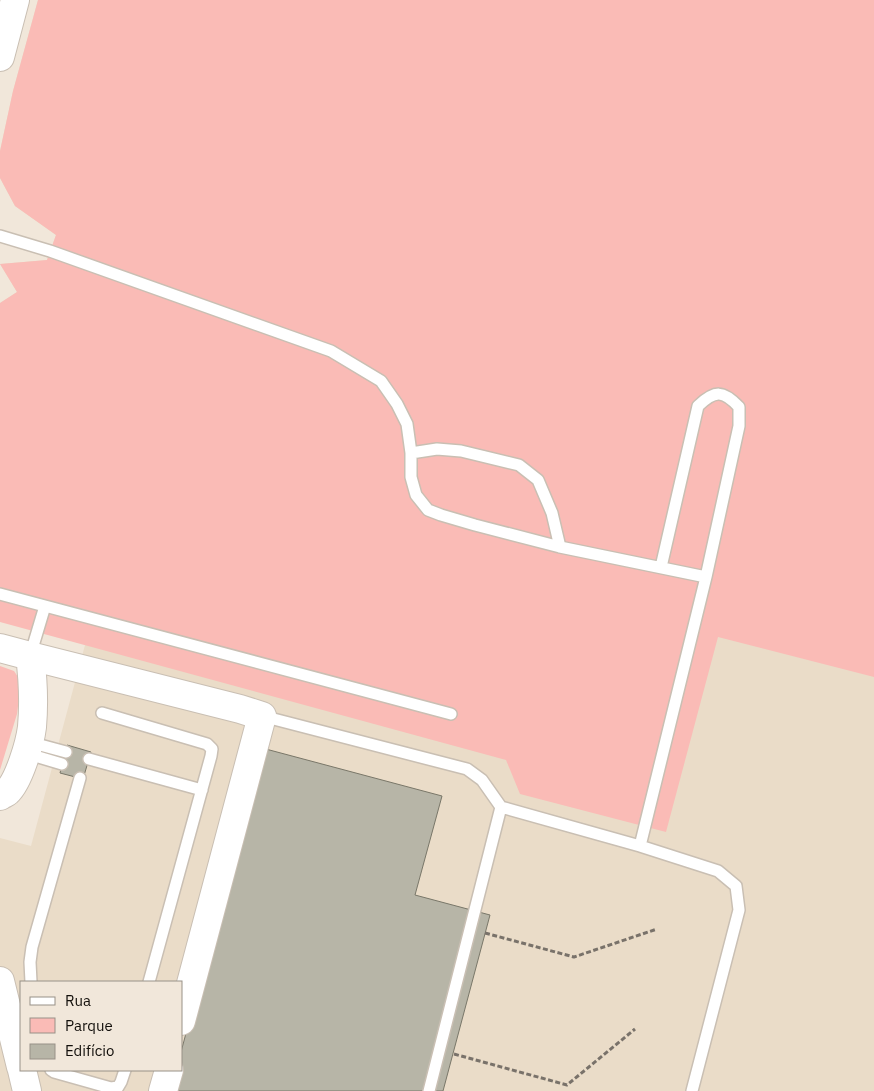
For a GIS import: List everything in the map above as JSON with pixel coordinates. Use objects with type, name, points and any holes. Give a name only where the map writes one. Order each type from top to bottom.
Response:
[{"type":"street","points":[[0,57],[15,0]]},
{"type":"street","points":[[0,648],[262,716],[182,1017]]},
{"type":"street","points":[[0,796],[6,792],[16,778],[32,728],[33,673],[30,656]]},
{"type":"street","points":[[0,981],[20,1060]]},
{"type":"street","points":[[23,1071],[27,1091]]},
{"type":"street","points":[[163,1091],[168,1071]]},
{"type":"lane","points":[[0,236],[60,254],[331,351],[381,381],[397,404],[407,424],[412,477],[416,495],[428,510],[475,525],[560,547],[706,577]]},
{"type":"lane","points":[[640,846],[706,577],[739,426],[739,407],[728,396],[717,394],[708,396],[698,406],[661,567]]},
{"type":"lane","points":[[410,453],[436,448],[461,451],[519,465],[538,480],[552,513],[560,547]]},
{"type":"lane","points":[[0,594],[451,714]]},
{"type":"lane","points":[[30,656],[46,606]]},
{"type":"lane","points":[[102,713],[207,744],[212,749],[149,981]]},
{"type":"lane","points":[[262,716],[467,769],[482,780],[501,807],[640,846],[718,871],[736,886],[739,910],[692,1091]]},
{"type":"lane","points":[[27,748],[66,752]]},
{"type":"lane","points":[[27,748],[62,764]]},
{"type":"lane","points":[[89,759],[202,790]]},
{"type":"lane","points":[[31,981],[30,962],[32,947],[80,778]]},
{"type":"lane","points":[[429,1091],[501,807]]},
{"type":"lane","points":[[52,1071],[111,1088],[118,1087],[122,1082],[125,1071]]},
{"type":"path","points":[[485,934],[574,957],[657,929]]},
{"type":"path","points":[[453,1054],[566,1085],[635,1029]]},
{"type":"shaded area","points":[[38,0],[874,0],[874,1091],[0,1091],[0,838],[31,846],[85,645],[0,303],[17,292],[0,264],[47,260],[56,235],[15,206],[0,178],[0,151],[13,91]]},
{"type":"green space","points":[[38,0],[874,0],[874,677],[718,637],[666,832],[520,794],[506,760],[0,622],[0,303],[17,292],[0,264],[47,260],[56,235],[15,206],[0,178],[0,151],[13,91]]},
{"type":"green space","points":[[0,666],[14,671],[18,677],[19,698],[17,714],[0,770]]},
{"type":"building","points":[[67,745],[91,752],[83,779],[60,773]]},
{"type":"building","points":[[262,748],[442,796],[415,895],[490,915],[443,1091],[171,1091],[182,1071],[182,1048]]}]
